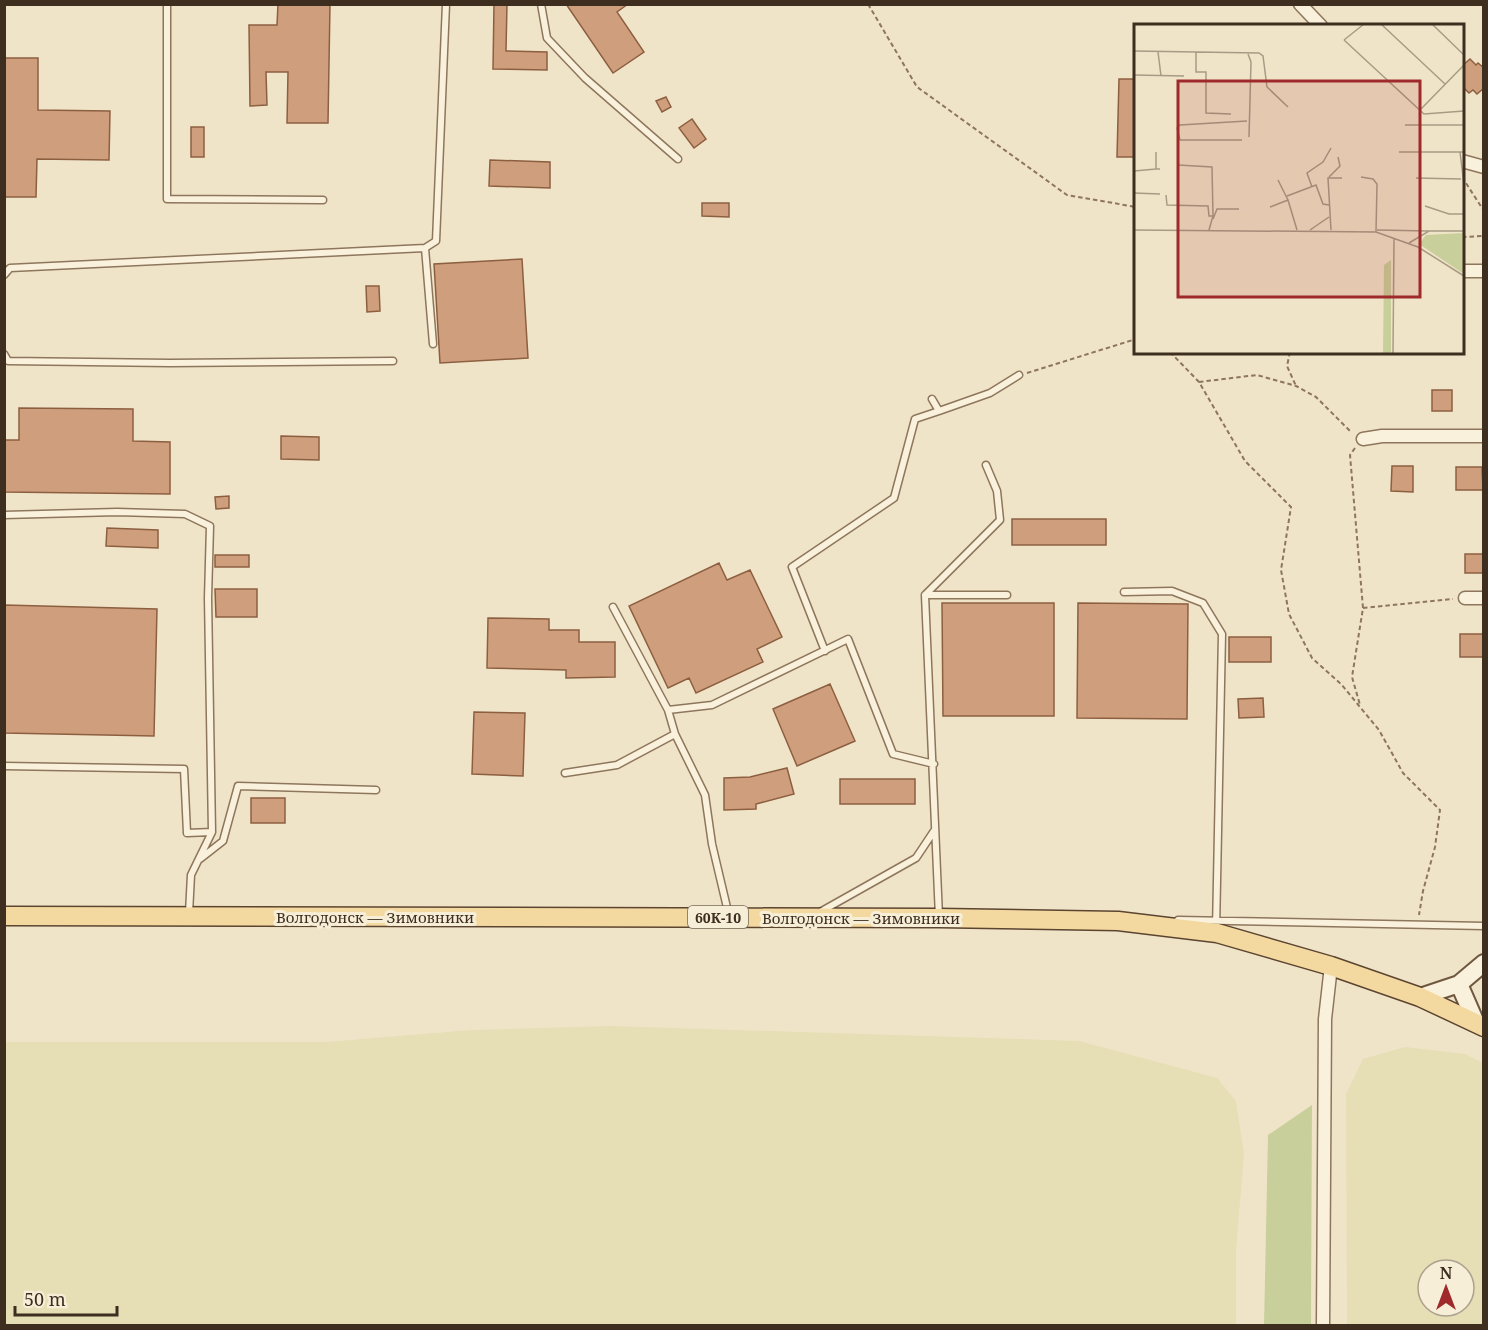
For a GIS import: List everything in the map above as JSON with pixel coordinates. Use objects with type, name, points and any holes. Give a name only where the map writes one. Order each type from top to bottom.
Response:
[{"type":"main road","name":"Волгодонск — Зимовники","points":[[4,916],[939,918],[1118,921],[1216,926],[1420,997],[1480,1025]]},
{"type":"street","points":[[1300,4],[1319,24]]},
{"type":"street","points":[[1464,162],[1484,167]]},
{"type":"street","points":[[1464,271],[1484,271]]},
{"type":"street","points":[[1363,439],[1382,436],[1484,436]]},
{"type":"street","points":[[1465,598],[1484,598]]},
{"type":"street","points":[[1420,997],[1459,984],[1484,963]]},
{"type":"street","points":[[1323,1326],[1325,1019],[1331,966]]},
{"type":"street","points":[[1459,984],[1480,1025]]},
{"type":"lane","points":[[167,4],[167,199],[323,200]]},
{"type":"lane","points":[[4,275],[10,268],[424,248],[436,241],[446,4]]},
{"type":"lane","points":[[541,4],[547,38],[585,78],[678,159]]},
{"type":"lane","points":[[424,248],[433,344]]},
{"type":"lane","points":[[4,354],[8,361],[123,363],[393,361]]},
{"type":"lane","points":[[825,651],[792,567],[894,498],[915,419],[990,393],[1019,375]]},
{"type":"lane","points":[[932,399],[939,411]]},
{"type":"lane","points":[[939,918],[925,595],[1000,520],[997,491],[986,465]]},
{"type":"lane","points":[[4,515],[117,512],[185,514],[210,526],[208,598],[212,832],[191,875],[189,917]]},
{"type":"lane","points":[[1124,592],[1172,591],[1203,603],[1222,634],[1216,926],[1418,924],[1484,926]]},
{"type":"lane","points":[[925,595],[1007,595]]},
{"type":"lane","points":[[613,607],[668,710],[675,734],[705,795],[712,844],[729,917]]},
{"type":"lane","points":[[668,710],[712,705],[848,639],[893,754],[934,764]]},
{"type":"lane","points":[[565,773],[617,765],[675,734]]},
{"type":"lane","points":[[4,766],[184,769],[187,833],[212,832]]},
{"type":"lane","points":[[198,862],[223,841],[238,786],[376,790]]},
{"type":"lane","points":[[810,918],[915,858],[934,830]]},
{"type":"path","points":[[868,4],[917,87],[1067,195],[1134,207]]},
{"type":"path","points":[[1464,180],[1484,211]]},
{"type":"path","points":[[1464,237],[1484,236]]},
{"type":"path","points":[[1019,375],[1134,340]]},
{"type":"path","points":[[1172,354],[1199,382],[1245,461],[1291,507],[1281,570],[1289,614],[1312,658],[1341,684],[1379,730],[1403,773],[1440,810],[1436,847],[1423,891],[1418,924]]},
{"type":"path","points":[[1290,354],[1287,366],[1296,386]]},
{"type":"path","points":[[1199,382],[1257,375],[1296,386],[1316,398],[1356,438],[1363,439]]},
{"type":"path","points":[[1361,708],[1352,677],[1363,608],[1350,455],[1363,439]]},
{"type":"path","points":[[1363,608],[1465,598]]},
{"type":"shaded area","points":[[610,1026],[1079,1041],[1217,1078],[1236,1101],[1244,1154],[1236,1250],[1236,1325],[5,1325],[5,1042],[327,1042],[472,1030]]},
{"type":"shaded area","points":[[1405,1047],[1465,1054],[1483,1063],[1483,1325],[1347,1325],[1346,1094],[1363,1059]]},
{"type":"green space","points":[[1312,1105],[1311,1325],[1264,1325],[1268,1135]]},
{"type":"building","points":[[278,4],[330,4],[328,123],[287,123],[288,72],[266,72],[267,105],[250,106],[249,25],[277,25]]},
{"type":"building","points":[[494,4],[507,4],[506,51],[547,52],[547,70],[493,69]]},
{"type":"building","points":[[566,4],[628,4],[617,12],[644,52],[613,73]]},
{"type":"building","points":[[4,58],[38,58],[38,110],[110,111],[109,160],[37,159],[36,197],[4,197]]},
{"type":"building","points":[[1470,59],[1476,65],[1478,63],[1484,68],[1484,88],[1477,94],[1473,90],[1469,93],[1464,88],[1464,64]]},
{"type":"building","points":[[1119,79],[1134,79],[1134,157],[1117,157]]},
{"type":"building","points":[[666,97],[671,107],[662,112],[656,101]]},
{"type":"building","points":[[692,119],[706,139],[694,148],[679,128]]},
{"type":"building","points":[[191,127],[204,127],[204,157],[191,157]]},
{"type":"building","points":[[490,160],[550,162],[550,188],[489,186]]},
{"type":"building","points":[[702,203],[729,203],[729,217],[702,216]]},
{"type":"building","points":[[522,259],[528,358],[440,363],[434,264]]},
{"type":"building","points":[[366,286],[379,286],[380,311],[367,312]]},
{"type":"building","points":[[1432,390],[1452,390],[1452,411],[1432,411]]},
{"type":"building","points":[[19,408],[133,409],[133,441],[170,442],[170,494],[4,492],[4,440],[19,440]]},
{"type":"building","points":[[281,436],[319,437],[319,460],[281,459]]},
{"type":"building","points":[[1392,466],[1413,466],[1413,492],[1391,491]]},
{"type":"building","points":[[1456,467],[1482,467],[1483,490],[1456,490]]},
{"type":"building","points":[[229,496],[229,508],[216,509],[215,497]]},
{"type":"building","points":[[1012,519],[1106,519],[1106,545],[1012,545]]},
{"type":"building","points":[[107,528],[158,530],[158,548],[106,546]]},
{"type":"building","points":[[1465,554],[1484,554],[1484,573],[1465,573]]},
{"type":"building","points":[[215,555],[249,555],[249,567],[215,567]]},
{"type":"building","points":[[719,563],[727,580],[750,570],[782,637],[757,649],[763,662],[696,693],[689,678],[668,688],[629,606]]},
{"type":"building","points":[[215,589],[257,589],[257,617],[216,617]]},
{"type":"building","points":[[942,603],[1054,603],[1054,716],[943,716]]},
{"type":"building","points":[[1078,603],[1188,604],[1187,719],[1077,718]]},
{"type":"building","points":[[4,605],[157,609],[154,736],[4,733]]},
{"type":"building","points":[[488,618],[549,619],[549,630],[579,630],[579,642],[615,642],[615,677],[566,678],[566,670],[487,668]]},
{"type":"building","points":[[1460,634],[1483,634],[1483,657],[1460,657]]},
{"type":"building","points":[[1229,637],[1271,637],[1271,662],[1229,662]]},
{"type":"building","points":[[830,684],[855,741],[797,766],[773,709]]},
{"type":"building","points":[[1263,698],[1264,717],[1239,718],[1238,699]]},
{"type":"building","points":[[474,712],[525,713],[523,776],[472,774]]},
{"type":"building","points":[[787,768],[794,794],[756,804],[756,809],[724,810],[724,778],[750,777]]},
{"type":"building","points":[[840,779],[915,779],[915,804],[840,804]]},
{"type":"building","points":[[251,798],[285,798],[285,823],[251,823]]}]
